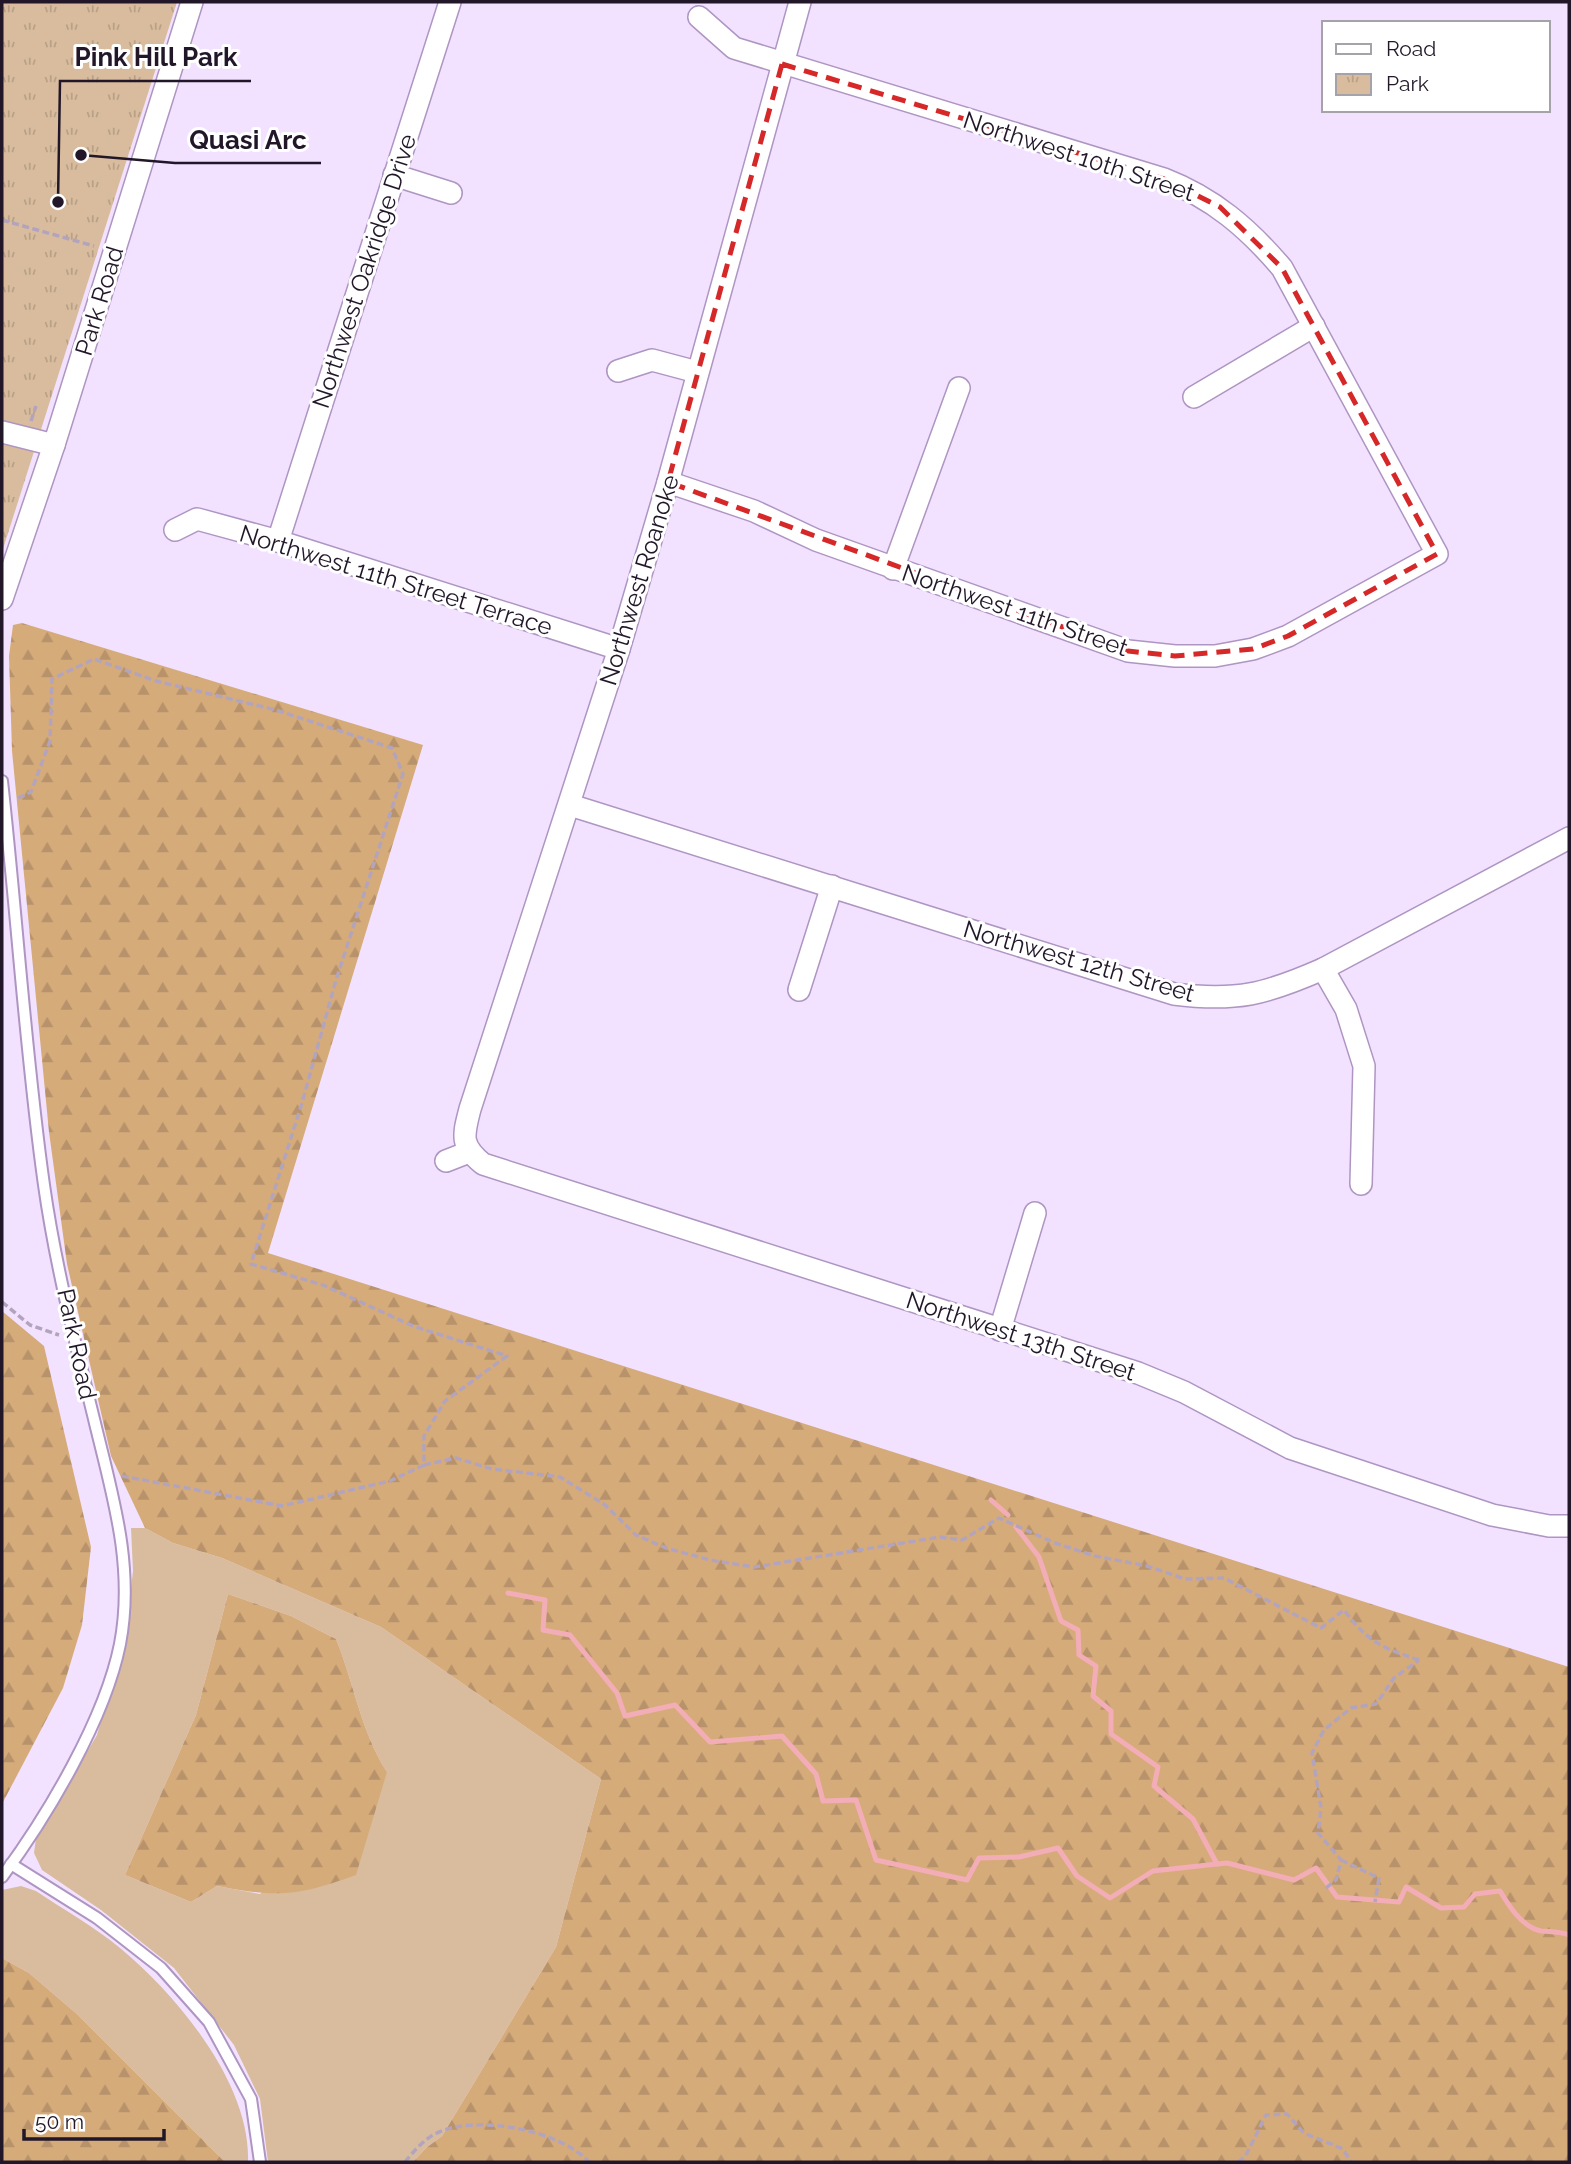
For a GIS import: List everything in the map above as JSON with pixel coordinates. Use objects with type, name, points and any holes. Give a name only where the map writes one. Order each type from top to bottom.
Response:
[{"type":"street","name":"Park Road","points":[[2,599],[54,445],[192,2]]},
{"type":"street","name":"Northwest Oakridge Drive","points":[[278,541],[450,2]]},
{"type":"street","name":"Northwest Roanoke","points":[[469,1152],[464,1141],[470,1109],[619,649],[668,482],[800,2]]},
{"type":"street","name":"Northwest 10th Street","points":[[699,17],[734,48],[1192,190],[1220,206],[1265,248],[1282,268],[1437,554]]},
{"type":"street","points":[[394,175],[451,193]]},
{"type":"street","points":[[1194,397],[1314,326]]},
{"type":"street","points":[[618,371],[652,360],[697,372]]},
{"type":"street","points":[[894,569],[959,388]]},
{"type":"street","points":[[2,432],[54,445]]},
{"type":"street","name":"Northwest 11th Street","points":[[668,482],[754,511],[816,540],[894,569],[1128,651],[1175,656],[1216,656],[1253,649],[1288,636],[1437,554]]},
{"type":"street","name":"Northwest 11th Street Terrace","points":[[174,530],[197,519],[278,541],[619,649]]},
{"type":"street","name":"Northwest 12th Street","points":[[569,805],[1174,994],[1213,999],[1250,996],[1284,986],[1324,969],[1569,838]]},
{"type":"street","points":[[799,990],[832,886]]},
{"type":"street","points":[[1324,969],[1346,1009],[1364,1066],[1361,1184]]},
{"type":"street","points":[[446,1161],[469,1152]]},
{"type":"street","name":"Northwest 13th Street","points":[[469,1152],[483,1164],[1139,1373],[1184,1392],[1290,1448],[1492,1515],[1549,1526],[1569,1526]]},
{"type":"street","points":[[1000,1330],[1035,1213]]},
{"type":"lane","name":"Park Road","points":[[2,781],[44,1186],[74,1339],[123,1542],[126,1586],[120,1644],[96,1718],[74,1762],[2,1877]]},
{"type":"lane","points":[[11,1864],[97,1918],[161,1968],[209,2022],[251,2099],[261,2162]]},
{"type":"path","points":[[2,220],[94,246]]},
{"type":"path","points":[[4,804],[32,792],[50,741],[52,679],[94,659],[156,681],[276,710],[392,748],[403,774],[336,980],[305,1092],[251,1264],[323,1285],[413,1326],[507,1356],[445,1401],[424,1436],[424,1465]]},
{"type":"path","points":[[2,1302],[30,1325],[59,1335]]},
{"type":"path","points":[[107,1473],[282,1506],[390,1481],[424,1465],[456,1458],[492,1469],[560,1477],[604,1504],[636,1535],[666,1548],[754,1567],[940,1537],[962,1540],[999,1518],[1055,1543],[1095,1556],[1147,1566],[1185,1579],[1224,1578],[1321,1628],[1344,1610],[1361,1633],[1387,1650],[1419,1660],[1394,1678],[1376,1704],[1351,1708],[1324,1730],[1312,1753],[1321,1808],[1318,1833],[1340,1860],[1379,1878],[1375,1902]]},
{"type":"path","points":[[1326,1888],[1336,1880],[1340,1860]]},
{"type":"path","points":[[1238,2162],[1256,2138],[1266,2115],[1276,2113],[1287,2114],[1304,2133],[1343,2149],[1351,2162]]},
{"type":"path","points":[[405,2162],[434,2134],[449,2128],[480,2125],[531,2131],[559,2142],[589,2162]]},
{"type":"highlighted area","points":[[782,64],[1164,179],[1220,207],[1282,268],[1437,554],[1288,636],[1253,649],[1175,656],[1128,651],[668,482]]},
{"type":"green space","points":[[2,2],[177,2],[2,552]]},
{"type":"green space","points":[[22,623],[423,745],[268,1253],[1569,1667],[1569,2162],[413,2162],[442,2136],[556,1947],[601,1779],[381,1627],[222,1558],[173,1543],[145,1528],[111,1456],[67,1264],[49,1132],[12,751],[9,656],[13,625]]},
{"type":"green space","points":[[2,1311],[44,1346],[91,1547],[82,1625],[63,1688],[2,1804]]},
{"type":"green space","points":[[131,1528],[145,1528],[173,1543],[222,1558],[381,1627],[601,1779],[556,1947],[442,2136],[413,2162],[268,2162],[260,2099],[234,2045],[174,1968],[101,1910],[42,1870],[34,1853],[36,1838],[97,1735],[127,1624],[133,1571]],"holes":[[[228,1594],[291,1616],[336,1639],[364,1724],[387,1772],[260,1894],[217,1886],[191,1902],[125,1875],[196,1715]]]},
{"type":"green space","points":[[228,1594],[291,1616],[336,1639],[364,1724],[387,1772],[356,1875],[288,1893],[256,1892],[217,1886],[191,1902],[125,1875],[196,1715]]},
{"type":"green space","points":[[21,1886],[36,1891],[110,1940],[142,1967],[186,2016],[224,2072],[237,2102],[246,2132],[248,2162],[225,2162],[78,2015],[29,1973],[2,1958],[2,1890]]},
{"type":"green space","points":[[2,1958],[29,1973],[78,2015],[225,2162],[2,2162]]},
{"type":"waterway","points":[[991,1500],[1008,1515]]},
{"type":"waterway","points":[[1016,1527],[1039,1557],[1061,1621],[1078,1630],[1079,1655],[1096,1666],[1093,1696],[1111,1711],[1111,1734],[1158,1767],[1154,1786],[1193,1819],[1217,1864]]},
{"type":"waterway","points":[[508,1593],[545,1600],[543,1630],[570,1635],[617,1693],[625,1716],[675,1705],[710,1742],[782,1736],[816,1774],[823,1801],[856,1800],[876,1860],[967,1880],[979,1858],[1019,1857],[1058,1848],[1077,1876],[1110,1898],[1153,1871],[1227,1863],[1294,1880],[1316,1868],[1337,1897],[1399,1902],[1406,1887],[1441,1908],[1464,1907],[1475,1894],[1500,1891],[1517,1915],[1534,1929],[1569,1935]]},
{"type":"place","name":"Quasi Arc","points":[[81,155]]},
{"type":"place","name":"Pink Hill Park","points":[[58,202]]}]
